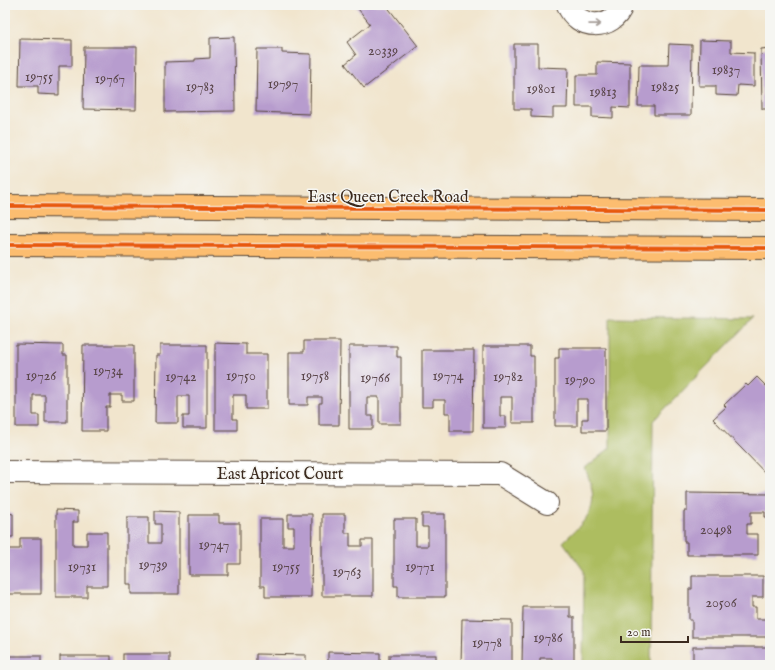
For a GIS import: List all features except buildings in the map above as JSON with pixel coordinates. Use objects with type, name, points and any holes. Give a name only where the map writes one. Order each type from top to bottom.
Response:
[{"type":"main road","name":"East Queen Creek Road","points":[[5,206],[770,210]]},
{"type":"main road","points":[[5,245],[770,248]]},
{"type":"street","points":[[568,5],[575,16],[582,21],[595,25],[605,23],[613,18],[622,5]]},
{"type":"street","name":"East Apricot Court","points":[[5,472],[500,474],[547,504]]},
{"type":"green space","points":[[610,317],[753,319],[653,421],[651,665],[583,665],[584,571],[563,542],[580,525],[590,510],[592,492],[585,468],[610,448]]},
{"type":"cycle path","points":[[5,206],[770,210]]},
{"type":"cycle path","points":[[5,245],[770,248]]}]
